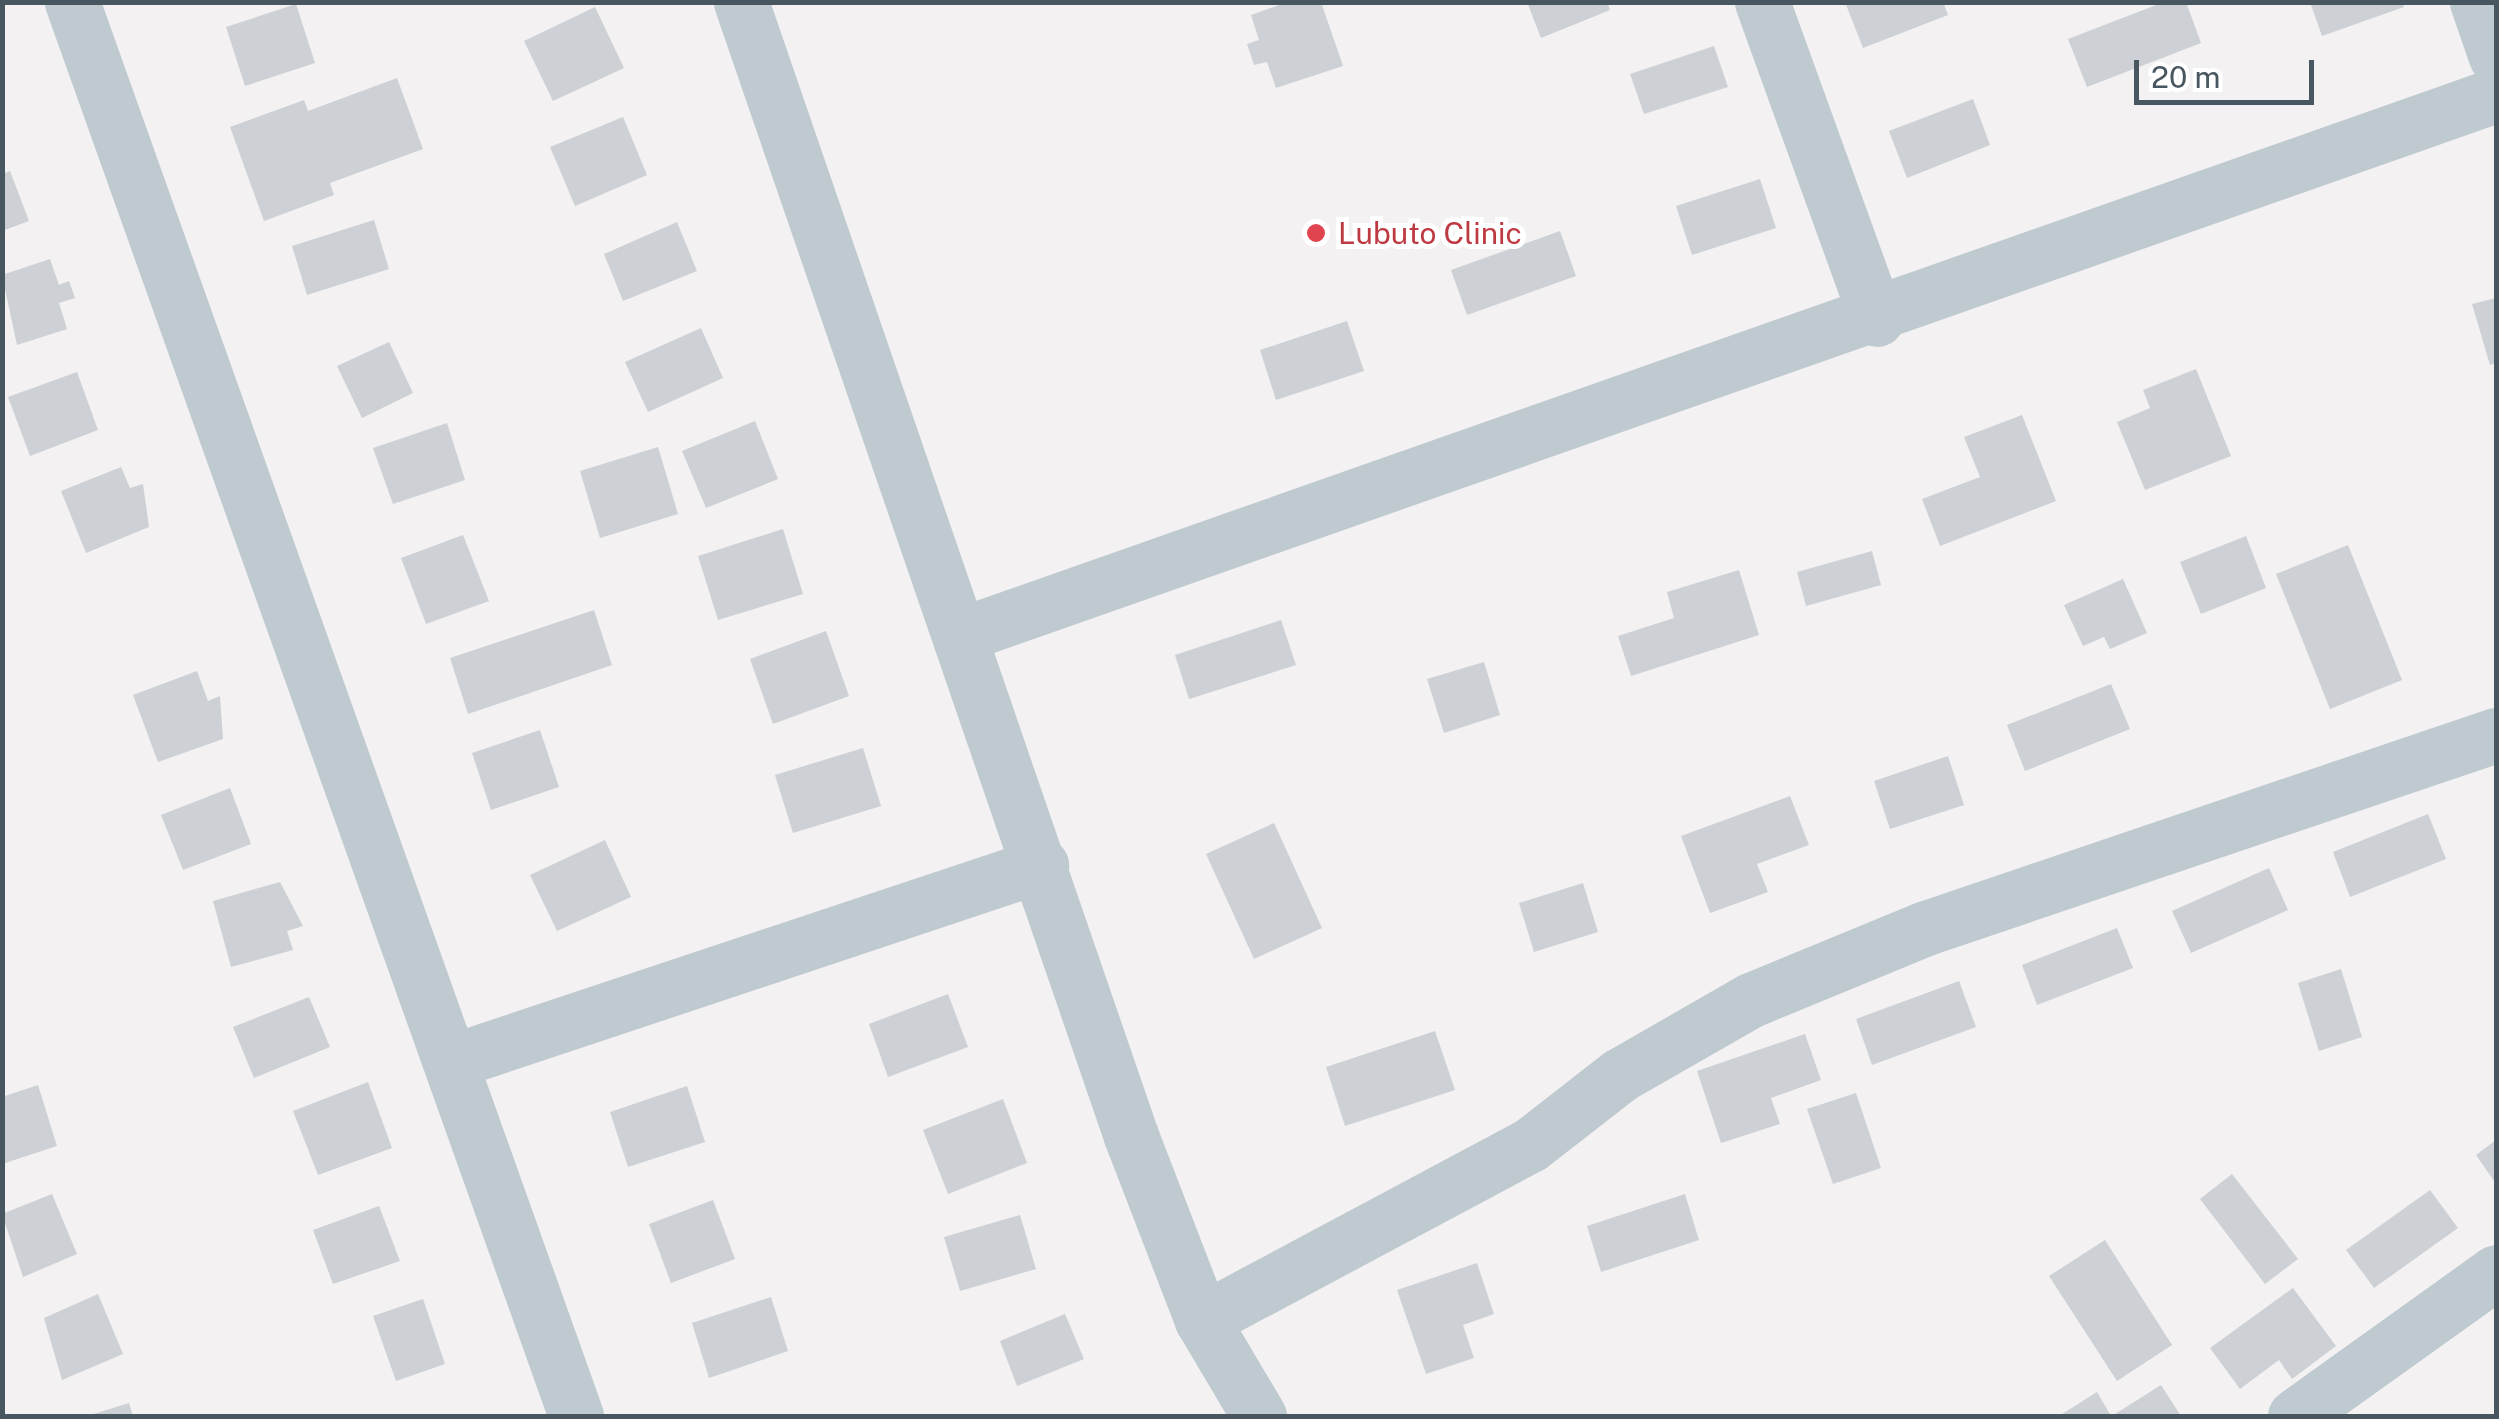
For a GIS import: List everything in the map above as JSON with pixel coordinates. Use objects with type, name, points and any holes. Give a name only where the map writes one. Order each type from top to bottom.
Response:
[{"type":"street","points":[[72,2],[453,1061],[576,1416]]},
{"type":"street","points":[[742,2],[1202,1320],[1259,1416]]},
{"type":"street","points":[[1762,2],[1877,319]]},
{"type":"street","points":[[2477,2],[2496,57]]},
{"type":"street","points":[[963,634],[1877,319],[2496,95]]},
{"type":"street","points":[[1202,1320],[1530,1145],[1620,1074],[1751,1000],[1926,928],[2496,735]]},
{"type":"street","points":[[453,1061],[1041,865]]},
{"type":"street","points":[[2295,1416],[2496,1272]]},
{"type":"building","points":[[1288,2],[1321,2],[1343,66],[1276,88],[1267,62],[1254,65],[1247,44],[1259,40],[1251,15]]},
{"type":"building","points":[[1527,2],[1607,2],[1610,10],[1541,38]]},
{"type":"building","points":[[1845,2],[1943,2],[1948,15],[1863,48]]},
{"type":"building","points":[[2164,2],[2186,2],[2201,43],[2087,87],[2068,39]]},
{"type":"building","points":[[2310,2],[2402,2],[2404,7],[2322,36]]},
{"type":"building","points":[[296,4],[315,63],[245,86],[226,27]]},
{"type":"building","points":[[595,7],[624,68],[553,101],[524,41]]},
{"type":"building","points":[[1714,46],[1728,87],[1644,114],[1630,74]]},
{"type":"building","points":[[397,78],[423,149],[330,183],[334,195],[264,221],[230,127],[304,100],[308,111]]},
{"type":"building","points":[[1973,99],[1990,145],[1907,178],[1889,131]]},
{"type":"building","points":[[623,117],[647,175],[575,206],[550,147]]},
{"type":"building","points":[[10,171],[29,221],[2,231],[2,174]]},
{"type":"building","points":[[1760,179],[1776,228],[1692,255],[1676,206]]},
{"type":"building","points":[[374,220],[389,269],[307,295],[292,246]]},
{"type":"building","points":[[677,222],[697,271],[623,301],[604,254]]},
{"type":"building","points":[[1560,231],[1576,276],[1467,315],[1451,270]]},
{"type":"building","points":[[50,259],[59,285],[69,281],[75,298],[59,303],[67,329],[17,345],[2,275]]},
{"type":"building","points":[[2496,298],[2496,363],[2490,365],[2472,304]]},
{"type":"building","points":[[1347,321],[1364,371],[1276,400],[1260,350]]},
{"type":"building","points":[[701,328],[723,378],[648,412],[625,362]]},
{"type":"building","points":[[389,342],[413,393],[362,418],[337,366]]},
{"type":"building","points":[[2196,369],[2231,456],[2145,490],[2117,422],[2150,408],[2143,390]]},
{"type":"building","points":[[77,372],[98,430],[30,456],[8,397]]},
{"type":"building","points":[[2022,415],[2056,501],[1940,546],[1922,499],[1980,477],[1964,437]]},
{"type":"building","points":[[755,421],[778,479],[706,508],[682,451]]},
{"type":"building","points":[[447,423],[465,480],[393,504],[373,448]]},
{"type":"building","points":[[658,447],[678,514],[600,538],[580,471]]},
{"type":"building","points":[[121,467],[130,488],[143,484],[149,527],[86,553],[61,491]]},
{"type":"building","points":[[783,529],[803,594],[718,620],[698,556]]},
{"type":"building","points":[[463,535],[489,601],[426,624],[401,558]]},
{"type":"building","points":[[2246,536],[2266,588],[2201,614],[2180,562]]},
{"type":"building","points":[[2348,545],[2402,680],[2330,709],[2276,574]]},
{"type":"building","points":[[1872,551],[1881,585],[1806,606],[1797,572]]},
{"type":"building","points":[[1739,570],[1759,635],[1631,676],[1618,636],[1674,618],[1667,592]]},
{"type":"building","points":[[2123,579],[2147,633],[2110,649],[2104,637],[2083,646],[2064,605]]},
{"type":"building","points":[[594,610],[612,665],[468,714],[450,658]]},
{"type":"building","points":[[1281,620],[1296,665],[1189,699],[1175,655]]},
{"type":"building","points":[[826,631],[849,696],[773,724],[750,659]]},
{"type":"building","points":[[1484,662],[1500,715],[1444,733],[1427,679]]},
{"type":"building","points":[[197,671],[208,701],[220,696],[223,739],[158,762],[133,695]]},
{"type":"building","points":[[2111,684],[2130,729],[2025,771],[2007,725]]},
{"type":"building","points":[[540,730],[559,787],[491,810],[472,753]]},
{"type":"building","points":[[863,748],[881,806],[793,833],[775,775]]},
{"type":"building","points":[[1948,756],[1964,805],[1890,829],[1874,781]]},
{"type":"building","points":[[230,788],[251,844],[183,870],[161,815]]},
{"type":"building","points":[[1790,796],[1809,845],[1757,864],[1768,892],[1710,913],[1681,836]]},
{"type":"building","points":[[2428,814],[2446,859],[2350,897],[2333,852]]},
{"type":"building","points":[[1274,823],[1322,928],[1254,959],[1206,854]]},
{"type":"building","points":[[605,840],[631,897],[557,931],[530,875]]},
{"type":"building","points":[[2269,868],[2288,910],[2191,953],[2172,911]]},
{"type":"building","points":[[280,882],[303,926],[287,931],[293,950],[231,967],[213,901]]},
{"type":"building","points":[[1583,883],[1598,932],[1534,952],[1519,903]]},
{"type":"building","points":[[2117,928],[2133,968],[2037,1005],[2022,965]]},
{"type":"building","points":[[2341,969],[2362,1037],[2319,1051],[2298,983]]},
{"type":"building","points":[[1959,981],[1976,1027],[1872,1065],[1856,1019]]},
{"type":"building","points":[[948,994],[968,1047],[888,1077],[869,1024]]},
{"type":"building","points":[[309,997],[330,1047],[254,1078],[233,1027]]},
{"type":"building","points":[[1435,1031],[1455,1090],[1345,1126],[1326,1067]]},
{"type":"building","points":[[1805,1034],[1821,1080],[1771,1098],[1780,1124],[1721,1143],[1697,1071]]},
{"type":"building","points":[[368,1082],[392,1148],[318,1175],[293,1111]]},
{"type":"building","points":[[38,1085],[57,1146],[2,1164],[2,1097]]},
{"type":"building","points":[[687,1086],[705,1142],[628,1167],[610,1112]]},
{"type":"building","points":[[1856,1093],[1881,1168],[1833,1184],[1807,1109]]},
{"type":"building","points":[[1003,1099],[1027,1163],[948,1194],[923,1130]]},
{"type":"building","points":[[2496,1140],[2496,1184],[2476,1155]]},
{"type":"building","points":[[2232,1174],[2298,1259],[2265,1284],[2200,1199]]},
{"type":"building","points":[[2430,1190],[2458,1228],[2374,1288],[2346,1250]]},
{"type":"building","points":[[52,1194],[77,1254],[23,1277],[2,1214]]},
{"type":"building","points":[[1685,1194],[1699,1240],[1601,1272],[1587,1226]]},
{"type":"building","points":[[713,1200],[735,1259],[671,1283],[649,1224]]},
{"type":"building","points":[[379,1206],[400,1261],[333,1284],[313,1230]]},
{"type":"building","points":[[1020,1215],[1036,1269],[960,1291],[944,1237]]},
{"type":"building","points":[[2105,1240],[2172,1345],[2117,1381],[2049,1276]]},
{"type":"building","points":[[1477,1263],[1494,1314],[1463,1325],[1474,1358],[1426,1374],[1397,1290]]},
{"type":"building","points":[[2293,1288],[2336,1346],[2292,1379],[2279,1360],[2240,1389],[2210,1348]]},
{"type":"building","points":[[98,1294],[123,1354],[62,1380],[44,1318]]},
{"type":"building","points":[[771,1297],[788,1351],[709,1378],[692,1323]]},
{"type":"building","points":[[423,1299],[445,1364],[396,1381],[373,1316]]},
{"type":"building","points":[[1065,1314],[1084,1359],[1017,1386],[1000,1341]]},
{"type":"building","points":[[2161,1385],[2181,1416],[2112,1416]]},
{"type":"building","points":[[2097,1392],[2111,1416],[2059,1416]]},
{"type":"building","points":[[129,1403],[133,1416],[87,1416]]},
{"type":"place","name":"Lubuto Clinic","points":[[1316,233]]}]
